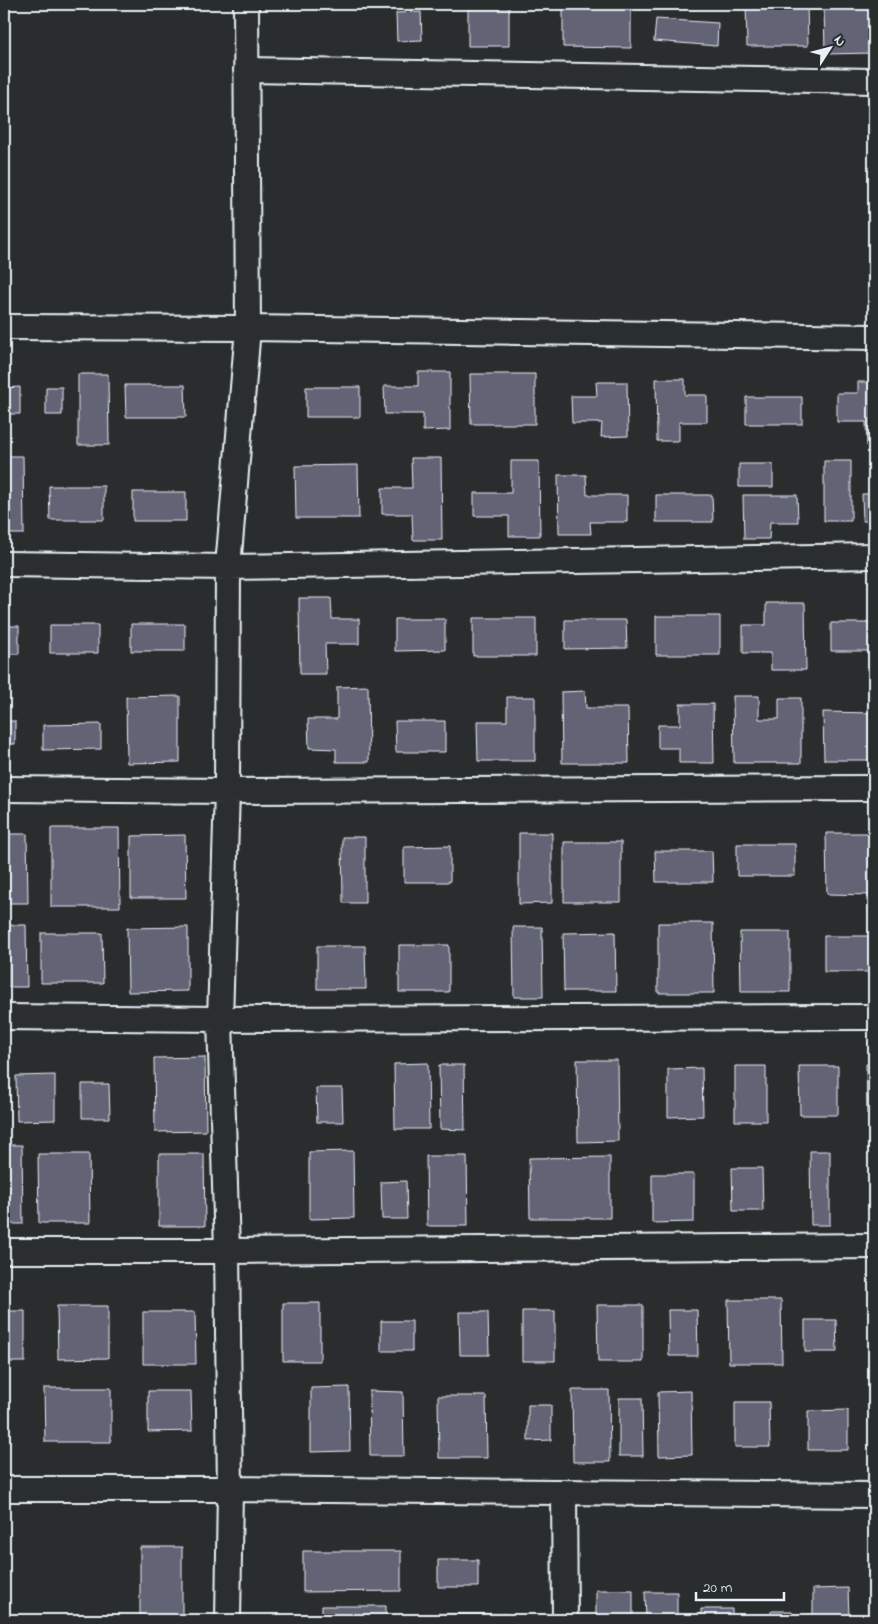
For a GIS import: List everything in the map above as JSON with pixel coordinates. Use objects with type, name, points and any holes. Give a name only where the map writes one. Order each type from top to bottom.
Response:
[{"type":"street","points":[[228,1620],[230,1489],[227,1251],[220,1019],[227,791],[228,567],[248,328],[246,4]]},
{"type":"street","points":[[246,70],[874,81]]},
{"type":"street","points":[[4,327],[248,328],[874,336]]},
{"type":"street","points":[[4,564],[228,567],[874,556]]},
{"type":"street","points":[[4,789],[227,791],[874,788]]},
{"type":"street","points":[[4,1016],[220,1019],[874,1017]]},
{"type":"street","points":[[4,1251],[874,1246]]},
{"type":"street","points":[[4,1489],[230,1489],[874,1495]]},
{"type":"street","points":[[564,1492],[565,1620]]},
{"type":"building","points":[[468,4],[509,4],[509,46],[468,46]]},
{"type":"building","points":[[563,4],[631,4],[631,48],[563,47]]},
{"type":"building","points":[[746,4],[807,4],[808,46],[747,46]]},
{"type":"building","points":[[824,4],[874,4],[874,53],[825,54]]},
{"type":"building","points":[[421,12],[422,40],[397,41],[396,13]]},
{"type":"building","points":[[656,19],[718,23],[717,46],[654,41]]},
{"type":"building","points":[[418,372],[450,372],[450,430],[423,431],[423,414],[385,414],[384,386],[418,386]]},
{"type":"building","points":[[78,374],[108,374],[109,445],[78,445]]},
{"type":"building","points":[[470,374],[535,374],[535,424],[471,424]]},
{"type":"building","points":[[656,379],[685,379],[685,395],[707,395],[707,422],[679,422],[679,441],[657,441]]},
{"type":"building","points":[[596,382],[627,382],[628,436],[601,437],[602,423],[572,423],[571,396],[597,396]]},
{"type":"building","points":[[858,382],[874,382],[874,447],[867,447],[866,422],[837,422],[837,393],[858,393]]},
{"type":"building","points":[[125,385],[185,385],[186,417],[126,417]]},
{"type":"building","points":[[20,387],[20,414],[4,414],[4,388]]},
{"type":"building","points":[[46,387],[62,387],[62,415],[46,415]]},
{"type":"building","points":[[306,387],[360,387],[360,417],[306,417]]},
{"type":"building","points":[[746,397],[802,397],[802,424],[746,424]]},
{"type":"building","points":[[4,456],[23,456],[24,534],[4,534]]},
{"type":"building","points":[[411,458],[441,458],[442,540],[413,540],[412,514],[382,514],[382,488],[412,488]]},
{"type":"building","points":[[511,461],[539,461],[540,536],[509,536],[509,516],[474,516],[474,493],[511,493]]},
{"type":"building","points":[[824,461],[851,461],[851,521],[824,521]]},
{"type":"building","points":[[739,464],[773,464],[773,487],[739,487]]},
{"type":"building","points":[[358,465],[359,518],[296,518],[295,466]]},
{"type":"building","points":[[558,475],[586,475],[587,495],[627,495],[627,522],[590,522],[591,534],[559,534]]},
{"type":"building","points":[[49,486],[104,486],[104,520],[50,520]]},
{"type":"building","points":[[133,492],[186,492],[186,521],[133,521]]},
{"type":"building","points":[[862,494],[874,494],[874,521],[863,521]]},
{"type":"building","points":[[656,495],[712,495],[713,522],[656,522]]},
{"type":"building","points":[[743,495],[797,495],[798,522],[770,522],[769,539],[744,539]]},
{"type":"building","points":[[299,598],[331,598],[332,619],[359,619],[359,644],[325,644],[326,674],[300,674]]},
{"type":"building","points":[[766,603],[805,603],[806,670],[771,670],[771,653],[743,653],[743,625],[766,625]]},
{"type":"building","points":[[656,616],[720,616],[720,655],[656,655]]},
{"type":"building","points":[[473,618],[536,618],[536,656],[473,656]]},
{"type":"building","points":[[395,619],[445,619],[445,650],[395,651]]},
{"type":"building","points":[[565,620],[626,620],[627,648],[565,649]]},
{"type":"building","points":[[831,623],[874,623],[874,651],[831,651]]},
{"type":"building","points":[[131,624],[185,624],[185,651],[131,651]]},
{"type":"building","points":[[50,625],[98,625],[98,653],[50,653]]},
{"type":"building","points":[[4,626],[19,626],[19,654],[4,654]]},
{"type":"building","points":[[368,686],[369,762],[336,762],[336,749],[309,748],[308,719],[337,719],[337,687]]},
{"type":"building","points":[[585,691],[586,708],[628,708],[629,763],[562,763],[561,692]]},
{"type":"building","points":[[180,696],[180,762],[127,763],[126,697]]},
{"type":"building","points":[[733,696],[759,696],[759,719],[779,719],[779,698],[801,698],[801,763],[734,763]]},
{"type":"building","points":[[507,697],[535,697],[535,761],[478,761],[477,721],[507,721]]},
{"type":"building","points":[[680,704],[713,704],[714,763],[679,763],[679,748],[658,748],[658,725],[680,725]]},
{"type":"building","points":[[823,712],[874,713],[874,760],[824,760]]},
{"type":"building","points":[[4,721],[15,721],[15,744],[4,744]]},
{"type":"building","points":[[395,721],[445,721],[445,752],[396,752]]},
{"type":"building","points":[[101,724],[101,749],[43,750],[43,725]]},
{"type":"building","points":[[51,828],[119,828],[120,907],[51,907]]},
{"type":"building","points":[[519,833],[552,833],[552,903],[519,904]]},
{"type":"building","points":[[826,833],[874,833],[874,895],[827,894]]},
{"type":"building","points":[[4,834],[27,834],[28,903],[4,903]]},
{"type":"building","points":[[185,835],[186,898],[131,898],[131,836]]},
{"type":"building","points":[[342,837],[365,837],[365,903],[343,903]]},
{"type":"building","points":[[564,842],[621,842],[621,902],[564,902]]},
{"type":"building","points":[[737,844],[795,844],[795,876],[737,876]]},
{"type":"building","points":[[450,846],[450,882],[404,882],[404,847]]},
{"type":"building","points":[[655,851],[712,851],[713,882],[656,882]]},
{"type":"building","points":[[658,923],[713,923],[714,993],[658,993]]},
{"type":"building","points":[[4,925],[26,925],[27,987],[4,987]]},
{"type":"building","points":[[188,927],[188,991],[128,992],[127,928]]},
{"type":"building","points":[[513,927],[542,927],[543,997],[514,997]]},
{"type":"building","points":[[615,932],[616,991],[564,991],[563,933]]},
{"type":"building","points":[[740,932],[790,932],[790,992],[741,992]]},
{"type":"building","points":[[41,933],[102,933],[103,983],[41,983]]},
{"type":"building","points":[[824,936],[874,936],[874,972],[824,972]]},
{"type":"building","points":[[399,945],[449,945],[449,992],[399,992]]},
{"type":"building","points":[[317,946],[365,946],[366,989],[317,989]]},
{"type":"building","points":[[205,1057],[206,1131],[155,1132],[154,1058]]},
{"type":"building","points":[[577,1060],[617,1060],[618,1141],[578,1142]]},
{"type":"building","points":[[428,1063],[429,1129],[395,1129],[394,1064]]},
{"type":"building","points":[[866,1064],[874,1064],[874,1114],[867,1114]]},
{"type":"building","points":[[439,1065],[464,1065],[465,1130],[440,1129]]},
{"type":"building","points":[[735,1066],[766,1066],[766,1121],[735,1121]]},
{"type":"building","points":[[799,1066],[838,1066],[838,1115],[800,1115]]},
{"type":"building","points":[[702,1068],[703,1116],[668,1117],[668,1069]]},
{"type":"building","points":[[55,1075],[55,1120],[17,1121],[16,1076]]},
{"type":"building","points":[[82,1084],[109,1084],[110,1118],[82,1118]]},
{"type":"building","points":[[316,1088],[342,1088],[343,1122],[317,1122]]},
{"type":"building","points":[[4,1145],[22,1145],[23,1224],[4,1224]]},
{"type":"building","points":[[353,1151],[354,1218],[309,1219],[309,1152]]},
{"type":"building","points":[[810,1151],[830,1151],[830,1225],[811,1225]]},
{"type":"building","points":[[38,1154],[89,1154],[90,1223],[39,1223]]},
{"type":"building","points":[[159,1154],[204,1154],[205,1226],[159,1226]]},
{"type":"building","points":[[426,1156],[467,1156],[468,1226],[427,1226]]},
{"type":"building","points":[[610,1157],[610,1218],[530,1218],[529,1158]]},
{"type":"building","points":[[732,1168],[762,1168],[763,1211],[733,1211]]},
{"type":"building","points":[[652,1174],[694,1174],[694,1222],[652,1223]]},
{"type":"building","points":[[406,1181],[407,1219],[382,1219],[381,1182]]},
{"type":"building","points":[[728,1300],[781,1300],[782,1363],[729,1363]]},
{"type":"building","points":[[283,1303],[320,1303],[320,1361],[283,1361]]},
{"type":"building","points":[[597,1305],[643,1305],[643,1362],[598,1362]]},
{"type":"building","points":[[57,1306],[108,1306],[108,1358],[58,1359]]},
{"type":"building","points":[[668,1310],[697,1310],[698,1356],[669,1356]]},
{"type":"building","points":[[4,1311],[25,1311],[25,1362],[4,1362]]},
{"type":"building","points":[[522,1311],[555,1311],[555,1361],[522,1361]]},
{"type":"building","points":[[143,1312],[195,1312],[196,1364],[143,1364]]},
{"type":"building","points":[[459,1312],[488,1312],[489,1355],[460,1355]]},
{"type":"building","points":[[871,1314],[874,1314],[874,1349],[871,1349]]},
{"type":"building","points":[[805,1320],[836,1320],[837,1352],[805,1352]]},
{"type":"building","points":[[381,1321],[412,1321],[412,1351],[381,1351]]},
{"type":"building","points":[[349,1387],[350,1451],[311,1452],[311,1388]]},
{"type":"building","points":[[44,1388],[111,1388],[111,1442],[45,1442]]},
{"type":"building","points":[[572,1390],[609,1390],[610,1462],[573,1462]]},
{"type":"building","points":[[148,1391],[191,1391],[192,1431],[148,1432]]},
{"type":"building","points":[[369,1391],[403,1392],[404,1456],[370,1456]]},
{"type":"building","points":[[691,1391],[692,1455],[659,1456],[658,1392]]},
{"type":"building","points":[[438,1396],[486,1396],[487,1458],[439,1458]]},
{"type":"building","points":[[619,1398],[642,1398],[643,1456],[619,1456]]},
{"type":"building","points":[[735,1402],[769,1402],[770,1447],[735,1447]]},
{"type":"building","points":[[528,1405],[551,1405],[551,1440],[528,1441]]},
{"type":"building","points":[[848,1410],[848,1450],[808,1450],[808,1411]]},
{"type":"building","points":[[140,1547],[182,1547],[182,1620],[140,1620]]},
{"type":"building","points":[[303,1551],[401,1551],[401,1591],[303,1592]]},
{"type":"building","points":[[438,1560],[478,1560],[478,1587],[438,1587]]},
{"type":"building","points":[[868,1574],[874,1574],[874,1620],[868,1620]]},
{"type":"building","points":[[848,1588],[849,1620],[813,1620],[813,1589]]},
{"type":"building","points":[[596,1590],[633,1590],[633,1620],[596,1620]]},
{"type":"building","points":[[645,1592],[677,1592],[677,1620],[646,1620]]},
{"type":"building","points":[[322,1606],[386,1606],[386,1620],[322,1620]]},
{"type":"building","points":[[701,1609],[732,1609],[732,1620],[701,1620]]},
{"type":"building","points":[[771,1611],[792,1611],[792,1620],[772,1620]]},
{"type":"building","points":[[438,1614],[507,1614],[507,1620],[438,1620]]}]
